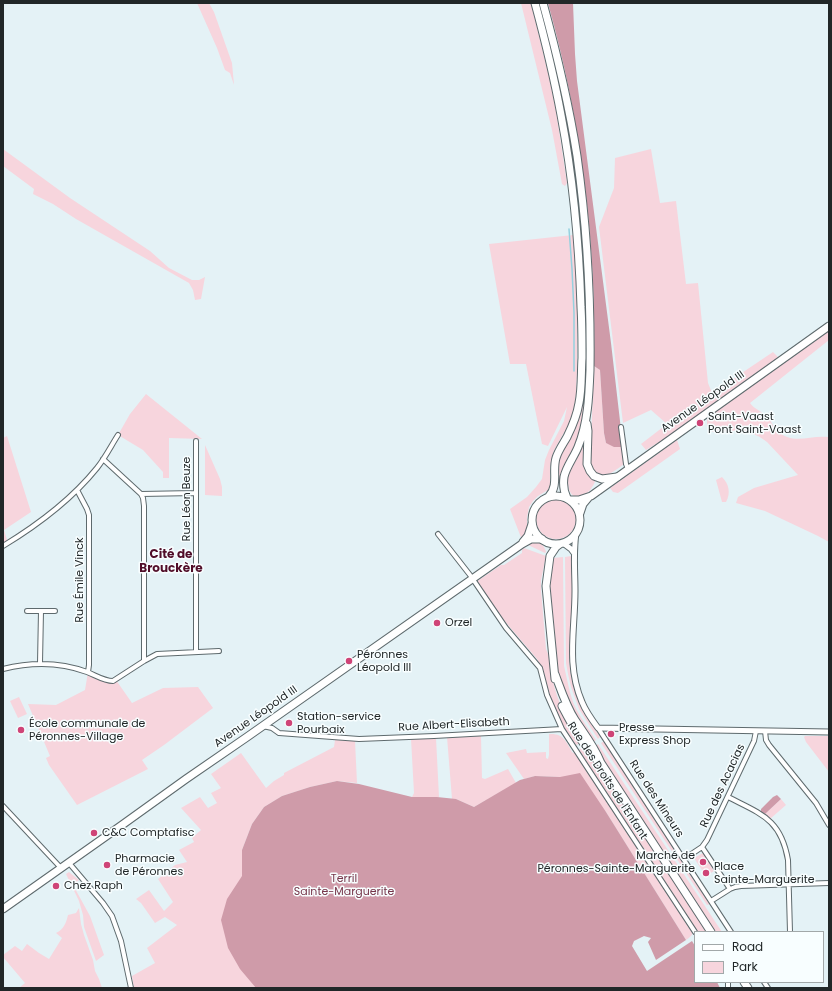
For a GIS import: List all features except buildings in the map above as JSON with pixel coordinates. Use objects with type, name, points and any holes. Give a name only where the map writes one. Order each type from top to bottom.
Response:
[{"type":"main road","points":[[535,3],[562,116],[574,204],[581,280],[582,369],[579,404],[573,424],[555,459],[554,490],[549,496],[537,504],[532,516],[532,524],[536,533],[543,540],[550,556],[546,586],[555,674],[566,704],[575,720],[593,746],[601,763],[710,931]]},
{"type":"main road","points":[[543,3],[570,115],[577,157],[589,281],[590,320],[589,392],[586,420],[578,447],[564,475],[565,493],[575,504],[580,513],[580,524],[576,533],[556,548],[550,556]]},
{"type":"main road","name":"Avenue Léopold III","points":[[580,513],[583,504],[590,496],[829,326]]},
{"type":"main road","points":[[586,420],[588,431],[587,464],[590,471],[594,476],[602,479],[617,477]]},
{"type":"main road","points":[[549,496],[562,496],[569,499]]},
{"type":"main road","name":"Avenue Léopold III","points":[[569,499],[579,500],[590,496]]},
{"type":"main road","name":"Avenue Léopold III","points":[[522,544],[528,536],[532,524]]},
{"type":"main road","name":"Avenue Léopold III","points":[[3,909],[186,778],[263,726],[472,578],[531,539],[535,538],[543,540]]},
{"type":"main road","points":[[543,540],[553,544],[562,543]]},
{"type":"street","points":[[622,427],[626,464],[628,469]]},
{"type":"street","points":[[3,546],[36,524],[77,490],[97,468],[118,435]]},
{"type":"street","name":"Rue Léon Beuze","points":[[196,441],[196,652]]},
{"type":"street","points":[[103,459],[144,498],[144,661]]},
{"type":"street","name":"Rue Émile Vinck","points":[[77,490],[89,515],[88,672]]},
{"type":"street","points":[[141,494],[195,493]]},
{"type":"street","name":"Rue des Mineurs","points":[[576,533],[574,554],[575,592],[572,661],[577,689],[582,703],[589,716],[730,931]]},
{"type":"street","name":"Rue des Droits de l'Enfant","points":[[438,534],[472,578],[506,628],[540,668],[547,695],[562,729],[694,931]]},
{"type":"street","points":[[562,543],[571,549],[574,554]]},
{"type":"street","points":[[26,611],[55,611]]},
{"type":"street","points":[[40,663],[41,611]]},
{"type":"street","points":[[3,669],[18,665],[40,663],[67,666],[88,672],[109,681],[113,681],[159,653],[219,651]]},
{"type":"street","points":[[275,717],[274,724],[276,731]]},
{"type":"street","name":"Rue Albert-Elisabeth","points":[[263,726],[272,728],[279,732],[359,739],[562,729]]},
{"type":"street","points":[[598,728],[829,732]]},
{"type":"street","name":"Rue des Acacias","points":[[702,847],[707,840],[754,742],[756,731]]},
{"type":"street","points":[[765,731],[766,740],[768,743],[816,803],[829,826]]},
{"type":"street","points":[[728,797],[768,819],[783,839],[788,860],[790,931]]},
{"type":"street","points":[[3,806],[61,868]]},
{"type":"street","points":[[684,859],[702,847],[730,889]]},
{"type":"street","points":[[69,863],[103,903],[112,916],[121,941],[131,988]]},
{"type":"street","points":[[711,901],[730,889],[738,887],[829,883]]},
{"type":"green space","points":[[197,3],[209,3],[214,12],[232,63],[234,85],[230,73],[225,70]]},
{"type":"green space","points":[[521,3],[531,3],[549,77],[556,111],[567,183],[565,186],[562,184],[552,130]]},
{"type":"green space","points":[[548,3],[573,3],[577,81],[623,447],[614,447],[606,443],[604,433],[600,370],[594,366],[593,274],[584,183],[570,92]]},
{"type":"green space","points":[[3,149],[70,198],[150,251],[169,268],[192,280],[199,280],[205,277],[201,299],[195,300],[193,290],[189,283],[76,219],[53,204],[33,194],[34,189],[3,166]]},
{"type":"green space","points":[[651,149],[660,203],[676,201],[686,284],[698,283],[708,383],[712,393],[773,352],[781,360],[829,326],[829,340],[750,403],[771,421],[776,430],[789,438],[801,439],[828,437],[829,435],[829,542],[765,511],[736,503],[738,497],[754,488],[798,475],[767,442],[758,436],[741,431],[718,433],[711,431],[707,425],[707,413],[646,450],[641,444],[667,424],[651,410],[623,423],[599,227],[614,188],[615,158]]},
{"type":"green space","points":[[573,235],[577,281],[577,371],[574,409],[569,424],[554,450],[550,469],[550,486],[548,490],[533,501],[529,507],[527,530],[522,540],[510,509],[527,497],[542,479],[545,460],[564,421],[567,407],[548,446],[542,444],[526,364],[510,364],[489,244]]},
{"type":"green space","points":[[585,362],[587,362],[587,392],[583,426],[561,481],[558,481],[557,464],[571,436]]},
{"type":"green space","points":[[594,366],[600,370],[606,443],[623,447],[624,464],[608,475],[604,476],[597,475],[590,463]]},
{"type":"green space","points":[[146,394],[202,439],[169,438],[169,478],[163,478],[163,472],[143,450],[118,435],[130,414]]},
{"type":"green space","points":[[587,430],[586,455],[596,478],[590,490],[577,497],[572,495],[570,492],[567,480],[568,474],[580,450]]},
{"type":"green space","points":[[7,436],[31,512],[4,530],[8,543],[3,546],[3,438]]},
{"type":"green space","points":[[677,440],[680,449],[618,493],[613,492],[610,488]]},
{"type":"green space","points":[[205,445],[220,479],[222,496],[205,495]]},
{"type":"green space","points":[[722,477],[728,489],[726,502],[722,502],[716,480]]},
{"type":"green space","points":[[560,499],[567,502],[573,508],[576,519],[575,527],[567,536],[560,539],[552,539],[545,536],[537,527],[536,515],[539,508],[548,500]]},
{"type":"green space","points":[[532,541],[541,544],[546,552],[545,553],[526,544]]},
{"type":"green space","points":[[524,548],[546,556],[541,580],[541,590],[546,649],[557,696],[581,743],[576,745],[555,711],[543,671],[537,659],[496,611],[476,582],[522,553]]},
{"type":"green space","points":[[571,556],[573,589],[569,660],[570,672],[579,701],[600,737],[598,739],[579,709],[571,687],[566,663],[565,557]]},
{"type":"green space","points":[[563,557],[564,666],[573,702],[596,740],[592,743],[573,713],[559,679],[556,666],[549,586],[553,558]]},
{"type":"green space","points":[[88,672],[109,681],[116,680],[132,703],[163,688],[198,687],[213,708],[142,760],[148,769],[77,805],[49,765],[46,758],[50,756],[28,704],[56,705],[85,690]]},
{"type":"green space","points":[[19,697],[27,714],[18,718],[10,701]]},
{"type":"green space","points":[[549,734],[558,735],[564,739],[573,753],[575,752],[692,930],[692,935],[686,940],[606,812],[560,777],[535,776],[524,779],[506,753],[526,749],[527,753],[546,752],[546,758],[548,759]]},
{"type":"green space","points":[[481,736],[482,778],[485,779],[508,769],[516,783],[474,807],[456,799],[452,799],[447,737]]},
{"type":"green space","points":[[805,736],[829,736],[829,772],[806,742]]},
{"type":"green space","points":[[436,738],[439,797],[412,797],[414,793],[411,739]]},
{"type":"green space","points":[[335,740],[355,741],[357,783],[337,781],[310,787],[282,796],[264,807],[252,824],[242,850],[242,876],[256,988],[134,988],[132,976],[155,963],[147,948],[177,925],[165,917],[155,923],[141,903],[136,899],[149,890],[164,911],[173,902],[158,879],[175,865],[187,862],[179,850],[194,842],[192,838],[201,830],[181,808],[200,797],[208,808],[217,803],[211,793],[221,788],[211,774],[241,753],[266,788],[284,775],[284,773],[334,747]]},
{"type":"green space","points":[[604,741],[710,904],[707,905],[601,743]]},
{"type":"green space","points":[[598,744],[721,931],[714,931],[601,759],[595,747]]},
{"type":"green space","points":[[584,746],[603,772],[707,931],[697,931],[579,750]]},
{"type":"green space","name":"Terril Sainte-Marguerite","points":[[580,773],[686,940],[656,960],[648,942],[651,938],[644,936],[634,941],[632,946],[647,971],[692,941],[694,944],[694,983],[718,983],[720,988],[256,988],[240,969],[228,948],[221,920],[227,899],[242,876],[242,850],[252,824],[264,807],[282,796],[310,787],[337,781],[359,784],[412,797],[456,799],[474,807],[520,780],[535,776],[560,777]]},
{"type":"green space","points":[[777,795],[781,799],[765,814],[761,812],[761,809]]},
{"type":"green space","points":[[781,799],[786,805],[770,819],[765,814]]},
{"type":"green space","points":[[703,853],[714,871],[706,876],[694,858]]},
{"type":"green space","points":[[69,872],[79,880],[73,885],[90,916],[104,955],[96,961],[84,927],[83,915],[79,901],[66,874]]},
{"type":"green space","points":[[79,908],[84,935],[102,988],[19,988],[25,983],[3,957],[3,955],[15,946],[22,951],[27,944],[49,959],[62,938],[56,933],[64,926],[68,915],[76,913]]},
{"type":"waterway","points":[[569,229],[574,313],[574,371]]},
{"type":"place","name":"Saint-Vaast Pont Saint-Vaast","points":[[700,423]]},
{"type":"place","name":"Orzel","points":[[437,623]]},
{"type":"place","name":"Péronnes Léopold III","points":[[349,661]]},
{"type":"place","name":"Station-service Pourbaix","points":[[289,723]]},
{"type":"place","name":"École communale de Péronnes-Village","points":[[21,730]]},
{"type":"place","name":"Presse Express Shop","points":[[611,734]]},
{"type":"place","name":"C&C Comptafisc","points":[[94,833]]},
{"type":"place","name":"Marché de Péronnes-Sainte-Marguerite","points":[[703,862]]},
{"type":"place","name":"Pharmacie de Péronnes","points":[[107,865]]},
{"type":"place","name":"Place Sainte-Marguerite","points":[[706,873]]},
{"type":"place","name":"Chez Raph","points":[[56,886]]},
{"type":"district","name":"Cité de Brouckère","points":[[171,562]]}]
